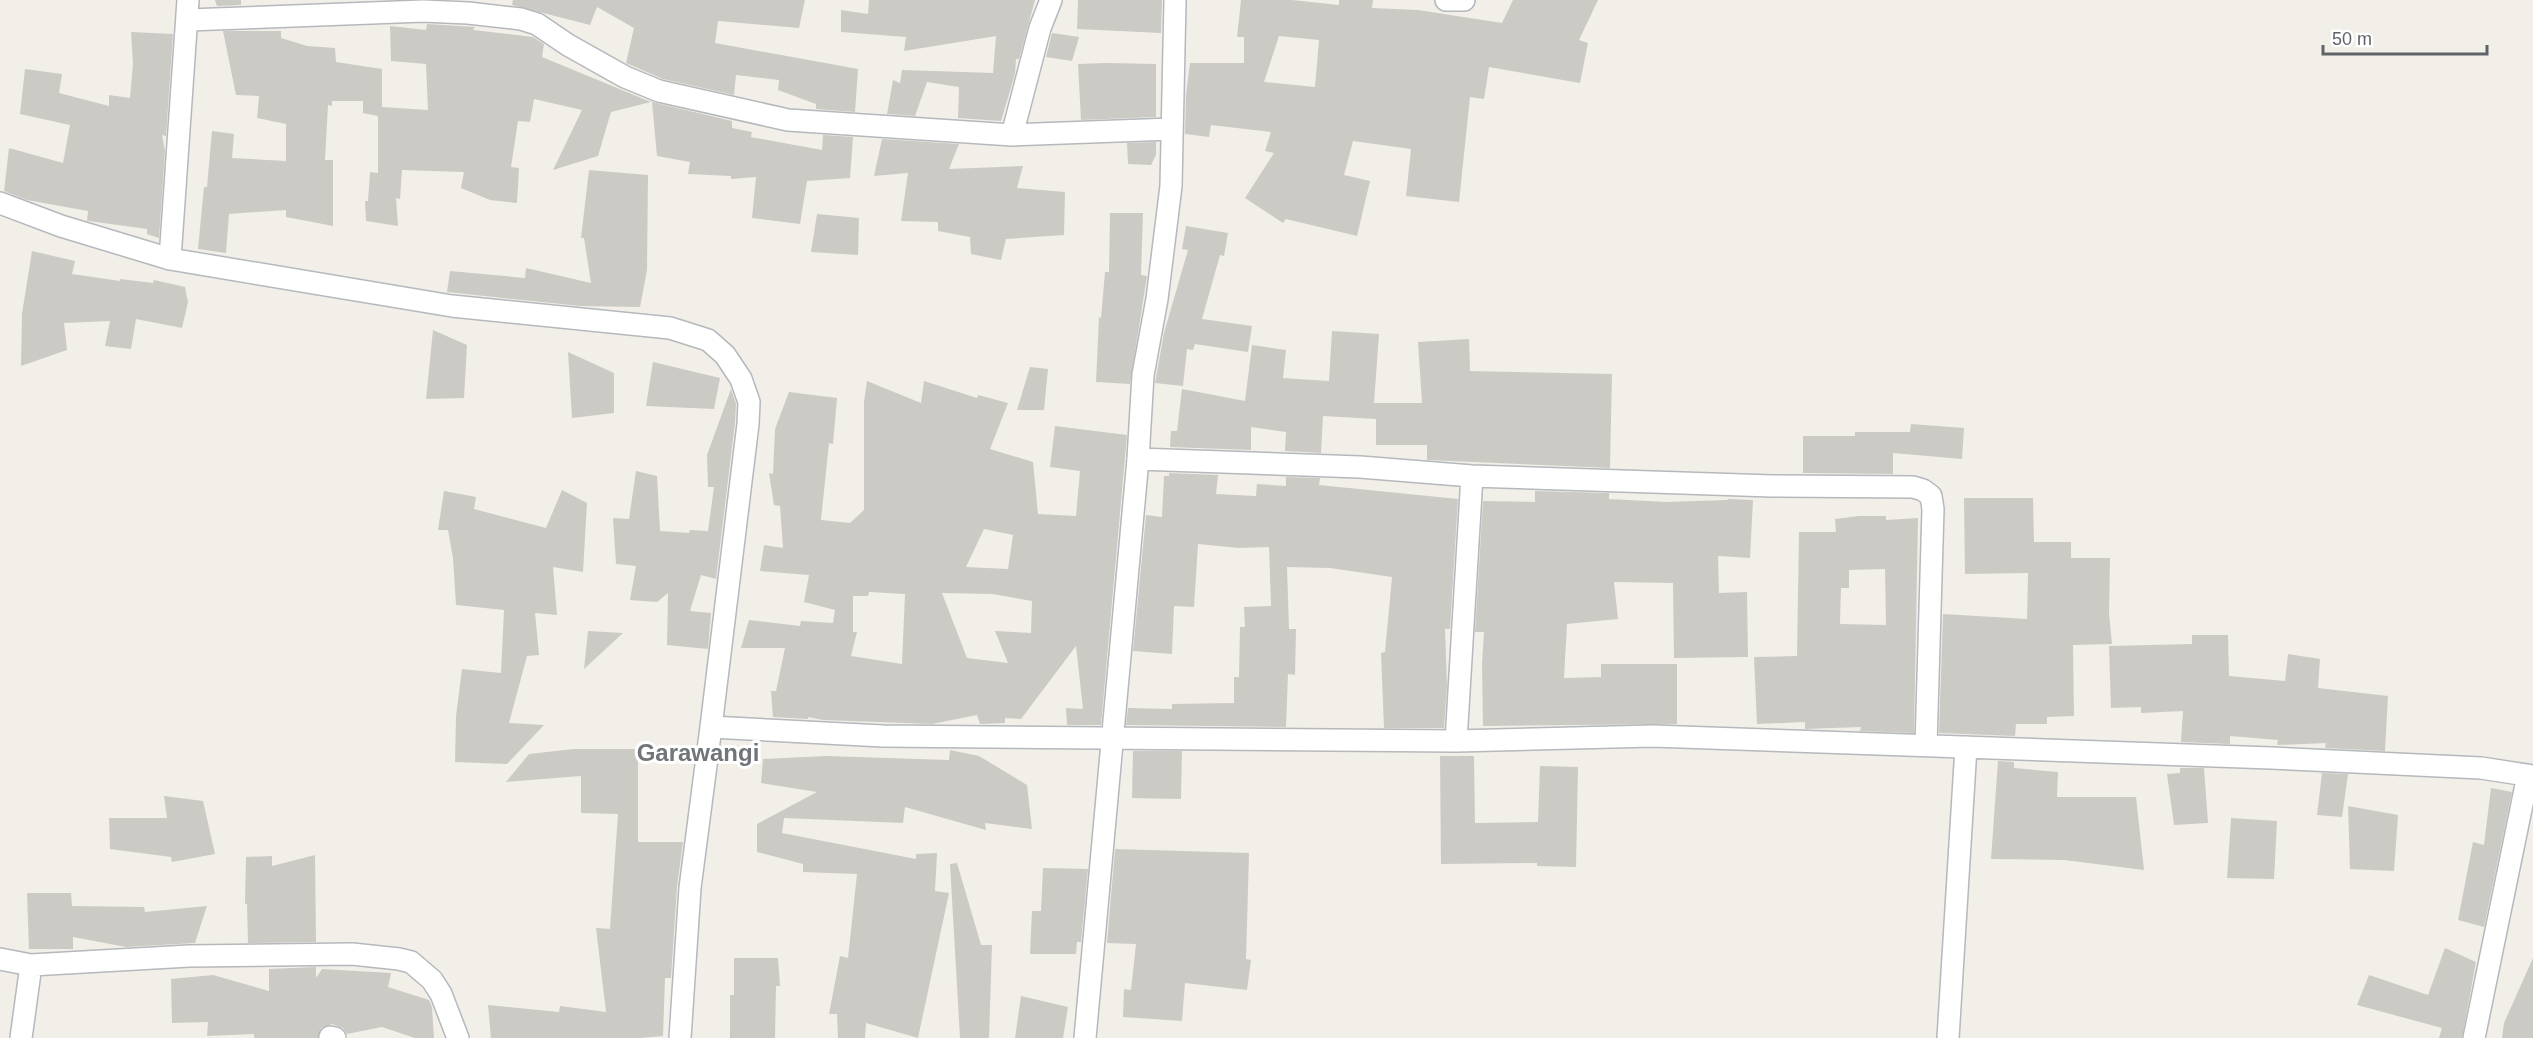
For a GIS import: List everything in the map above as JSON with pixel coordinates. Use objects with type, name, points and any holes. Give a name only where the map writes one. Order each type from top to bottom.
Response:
[{"type":"street","points":[[1012,135],[1040,28],[1051,0]]},
{"type":"street","points":[[1084,1038],[1138,459],[1143,375],[1157,299],[1171,186],[1175,0]]},
{"type":"street","points":[[1446,0],[1464,0]]},
{"type":"street","points":[[170,259],[188,10],[423,5],[537,24],[568,45],[625,77],[659,91],[788,120],[1012,135],[1172,137]]},
{"type":"street","points":[[0,203],[62,226],[170,259],[452,306],[670,328],[708,340],[725,356],[741,379],[749,402],[748,424],[690,888],[680,1038]]},
{"type":"street","points":[[1138,459],[1360,467],[1472,476],[1772,486],[1913,487],[1929,493],[1933,509],[1926,745]]},
{"type":"street","points":[[1456,741],[1472,476]]},
{"type":"street","points":[[711,727],[883,736],[1113,736],[1456,741],[1653,736],[2364,762],[2481,768],[2531,776],[2474,1038]]},
{"type":"street","points":[[1948,1038],[1966,747]]},
{"type":"street","points":[[0,959],[31,965],[189,956],[352,954],[399,959],[411,962],[432,980],[441,994],[458,1038]]},
{"type":"street","points":[[21,1038],[31,965]]},
{"type":"building","points":[[215,0],[241,0],[241,5],[217,6]]},
{"type":"building","points":[[513,0],[805,0],[799,28],[718,21],[715,43],[858,69],[855,112],[816,109],[816,104],[778,90],[779,80],[736,75],[734,95],[663,79],[626,63],[634,28],[597,7],[590,25],[512,5]]},
{"type":"building","points":[[869,0],[1035,0],[1019,59],[1016,59],[1015,74],[1001,121],[958,118],[959,87],[927,82],[915,116],[887,114],[893,80],[900,83],[902,70],[993,73],[996,36],[904,51],[906,37],[841,32],[841,10],[868,14]]},
{"type":"building","points":[[1078,0],[1162,0],[1161,33],[1077,29]]},
{"type":"building","points":[[1241,0],[1292,0],[1339,5],[1339,0],[1373,0],[1372,8],[1418,10],[1502,23],[1513,0],[1598,0],[1579,40],[1588,43],[1580,83],[1489,67],[1484,99],[1470,97],[1459,202],[1406,196],[1411,149],[1353,141],[1344,175],[1370,181],[1357,236],[1286,219],[1283,223],[1245,198],[1274,153],[1265,151],[1271,132],[1211,125],[1209,137],[1185,134],[1190,63],[1244,63],[1244,37],[1237,37]],"holes":[[[1279,36],[1319,40],[1315,87],[1264,82]]]},
{"type":"building","points":[[427,24],[475,27],[473,30],[533,37],[544,44],[542,57],[651,102],[611,112],[598,156],[553,170],[582,110],[534,99],[530,122],[518,121],[511,167],[519,168],[517,203],[490,200],[461,188],[464,172],[402,170],[400,199],[396,198],[398,226],[366,221],[365,201],[368,201],[370,172],[378,173],[378,116],[363,113],[363,101],[332,101],[332,106],[328,105],[325,160],[333,160],[333,226],[286,217],[286,210],[229,214],[226,253],[198,249],[212,131],[234,134],[232,158],[286,161],[286,124],[257,118],[259,96],[236,95],[223,31],[281,31],[281,38],[307,46],[335,48],[336,62],[382,69],[382,107],[428,110],[426,64],[391,61],[390,26],[426,30]]},
{"type":"building","points":[[131,32],[173,34],[166,136],[162,135],[165,151],[159,238],[147,234],[147,229],[87,221],[88,211],[27,200],[4,191],[9,148],[63,163],[70,125],[20,114],[25,69],[62,74],[59,93],[109,106],[109,95],[130,98],[133,64]]},
{"type":"building","points":[[1052,33],[1079,37],[1072,61],[1046,57]]},
{"type":"building","points":[[1078,64],[1156,64],[1156,117],[1081,120]]},
{"type":"building","points":[[652,102],[732,121],[732,128],[752,132],[751,137],[822,150],[823,135],[853,137],[850,178],[807,181],[800,224],[752,218],[756,177],[731,179],[731,176],[688,174],[690,162],[657,156]]},
{"type":"building","points":[[882,139],[959,144],[949,169],[1023,166],[1017,188],[1065,192],[1064,235],[1006,239],[1001,260],[971,254],[970,237],[938,231],[938,222],[901,221],[908,173],[874,176]]},
{"type":"building","points":[[1156,142],[1156,155],[1151,165],[1128,164],[1127,143]]},
{"type":"building","points":[[589,170],[648,175],[647,270],[640,307],[580,306],[447,292],[450,271],[525,278],[526,268],[591,283],[584,238],[581,238]]},
{"type":"building","points":[[1110,213],[1143,213],[1141,275],[1147,276],[1130,384],[1096,382],[1099,317],[1101,318],[1105,272],[1109,272]]},
{"type":"building","points":[[817,214],[859,218],[858,255],[811,252]]},
{"type":"building","points":[[1186,226],[1228,233],[1224,256],[1220,255],[1202,319],[1252,326],[1248,352],[1195,344],[1193,350],[1187,349],[1183,386],[1155,383],[1164,333],[1188,250],[1182,249]]},
{"type":"building","points":[[32,251],[75,261],[72,274],[120,281],[120,279],[153,283],[154,280],[185,287],[188,302],[182,328],[136,319],[131,349],[105,346],[110,321],[64,323],[67,350],[21,366],[22,314]]},
{"type":"building","points":[[433,330],[467,345],[464,398],[426,399]]},
{"type":"building","points":[[1332,331],[1379,334],[1374,403],[1422,403],[1418,342],[1469,339],[1470,371],[1612,374],[1610,468],[1427,460],[1427,445],[1376,445],[1376,419],[1323,416],[1321,453],[1285,451],[1286,432],[1251,427],[1251,450],[1170,447],[1171,431],[1177,431],[1182,389],[1245,401],[1252,345],[1286,350],[1283,378],[1329,381]]},
{"type":"building","points":[[568,352],[614,373],[614,413],[572,418]]},
{"type":"building","points":[[653,362],[720,378],[714,409],[646,406]]},
{"type":"building","points":[[1030,367],[1048,369],[1044,410],[1017,410]]},
{"type":"building","points":[[867,381],[921,403],[924,381],[977,398],[978,395],[1008,403],[990,449],[1033,462],[1038,514],[1076,516],[1080,471],[1050,467],[1055,426],[1127,435],[1101,725],[1067,725],[1066,708],[1083,709],[1076,646],[1021,719],[1005,718],[1005,723],[980,724],[977,715],[932,724],[773,717],[771,691],[776,691],[785,648],[741,648],[749,620],[800,626],[801,621],[833,623],[835,610],[804,602],[809,575],[760,571],[764,545],[783,548],[780,506],[774,505],[769,473],[773,474],[775,429],[789,392],[837,398],[833,444],[829,443],[821,520],[850,523],[864,510],[864,402]],"holes":[[[984,529],[1013,535],[1008,569],[966,567]],[[869,592],[905,594],[902,664],[851,656],[857,632],[853,632],[853,596],[868,596]],[[942,593],[992,594],[1032,601],[1031,633],[995,631],[1008,663],[967,658]]]},
{"type":"building","points":[[731,389],[736,404],[735,423],[716,579],[701,575],[690,611],[711,613],[708,649],[667,645],[668,593],[657,602],[630,600],[636,566],[616,564],[613,518],[629,519],[636,471],[657,476],[660,531],[689,533],[690,530],[708,531],[714,487],[708,487],[707,455]]},
{"type":"building","points":[[1911,424],[1964,428],[1962,459],[1893,453],[1893,474],[1803,473],[1803,436],[1855,436],[1855,432],[1910,432]]},
{"type":"building","points":[[1169,473],[1218,475],[1216,494],[1256,496],[1257,484],[1286,486],[1286,477],[1320,478],[1319,485],[1458,499],[1450,629],[1445,629],[1447,685],[1444,728],[1384,728],[1381,653],[1385,652],[1392,577],[1330,568],[1287,567],[1289,629],[1296,629],[1295,675],[1288,674],[1286,727],[1126,725],[1128,708],[1172,709],[1172,704],[1234,703],[1234,677],[1239,677],[1240,627],[1245,627],[1244,607],[1271,606],[1269,547],[1239,548],[1198,544],[1194,607],[1174,606],[1172,654],[1133,651],[1146,515],[1162,517],[1164,476],[1169,476]]},
{"type":"building","points":[[562,490],[587,503],[583,572],[553,567],[557,615],[535,613],[539,655],[527,656],[509,723],[544,725],[507,764],[455,762],[456,716],[462,669],[501,673],[504,610],[456,605],[453,558],[448,530],[438,530],[444,491],[476,497],[474,509],[546,528]]},
{"type":"building","points":[[1535,491],[1609,493],[1609,499],[1666,502],[1753,500],[1750,558],[1718,556],[1719,593],[1747,592],[1748,657],[1674,658],[1673,583],[1614,582],[1618,619],[1567,624],[1564,678],[1601,677],[1601,664],[1677,664],[1677,724],[1483,726],[1484,632],[1475,632],[1483,501],[1535,502]]},
{"type":"building","points":[[1964,498],[2033,498],[2034,542],[2071,542],[2071,558],[2110,558],[2109,613],[2112,644],[2073,645],[2074,716],[2047,717],[2047,724],[2016,724],[2015,736],[1939,733],[1943,614],[2027,619],[2028,573],[1965,574]]},
{"type":"building","points":[[1859,516],[1886,516],[1886,520],[1918,518],[1914,733],[1860,731],[1861,727],[1805,729],[1805,722],[1757,724],[1754,657],[1797,656],[1799,532],[1836,532],[1835,519]],"holes":[[[1885,569],[1886,625],[1840,624],[1841,588],[1849,588],[1849,570]]]},
{"type":"building","points":[[588,631],[623,633],[584,669]]},
{"type":"building","points":[[2192,635],[2228,635],[2229,676],[2285,681],[2288,654],[2320,659],[2318,688],[2388,696],[2385,751],[2325,748],[2326,743],[2277,745],[2278,740],[2230,736],[2230,744],[2181,742],[2183,711],[2141,713],[2141,707],[2111,708],[2109,646],[2192,644]]},
{"type":"building","points":[[574,749],[638,749],[638,842],[683,842],[677,887],[671,978],[665,978],[663,1036],[491,1038],[488,1005],[559,1012],[560,1006],[606,1012],[596,928],[610,929],[618,814],[581,813],[581,776],[506,782],[529,754]]},
{"type":"building","points":[[950,750],[979,756],[1027,785],[1032,829],[985,823],[986,830],[905,807],[903,823],[784,818],[782,833],[916,859],[916,854],[937,853],[935,891],[949,893],[918,1038],[866,1023],[865,1038],[838,1038],[837,1014],[829,1014],[840,956],[848,958],[857,874],[803,872],[803,864],[757,852],[757,824],[817,792],[761,783],[763,759],[826,756],[949,760]]},
{"type":"building","points":[[1133,751],[1182,751],[1181,799],[1132,798]]},
{"type":"building","points":[[1440,756],[1474,756],[1475,823],[1538,822],[1540,766],[1578,767],[1576,867],[1537,866],[1537,863],[1441,864]]},
{"type":"building","points":[[1998,761],[2014,762],[2014,768],[2058,772],[2057,797],[2136,797],[2144,870],[2064,860],[1991,859]]},
{"type":"building","points":[[2180,768],[2204,768],[2208,823],[2174,825],[2167,774],[2180,773]]},
{"type":"building","points":[[2322,773],[2348,774],[2342,817],[2317,815]]},
{"type":"building","points":[[2491,788],[2512,792],[2484,927],[2458,920],[2473,842],[2484,845]]},
{"type":"building","points":[[164,796],[203,801],[215,854],[172,862],[171,857],[110,849],[109,818],[167,818]]},
{"type":"building","points":[[2348,806],[2398,815],[2394,871],[2350,869]]},
{"type":"building","points":[[2231,818],[2277,821],[2274,879],[2227,878]]},
{"type":"building","points":[[1115,849],[1249,853],[1246,959],[1251,960],[1247,990],[1185,983],[1182,1021],[1123,1017],[1124,989],[1131,990],[1136,944],[1107,943]]},
{"type":"building","points":[[315,855],[316,942],[248,943],[247,904],[245,904],[246,857],[272,856],[272,866]]},
{"type":"building","points":[[957,863],[981,945],[992,945],[989,1038],[960,1038],[950,864]]},
{"type":"building","points":[[1043,868],[1088,869],[1081,942],[1077,942],[1076,954],[1030,954],[1032,911],[1041,911]]},
{"type":"building","points":[[27,893],[71,893],[72,906],[144,907],[145,912],[207,906],[195,943],[126,947],[73,937],[73,949],[29,949]]},
{"type":"building","points":[[2445,948],[2476,962],[2462,1038],[2439,1038],[2442,1028],[2357,1005],[2369,975],[2428,995]]},
{"type":"building","points":[[734,958],[778,958],[780,986],[776,986],[775,1038],[730,1038],[730,995],[734,995]]},
{"type":"building","points":[[2533,958],[2533,1038],[2502,1038],[2504,1023]]},
{"type":"building","points":[[316,967],[316,978],[322,969],[391,973],[388,987],[429,1000],[432,1007],[434,1038],[415,1038],[382,1027],[347,1034],[343,1028],[332,1024],[321,1028],[318,1038],[254,1038],[254,1034],[207,1036],[208,1022],[172,1023],[171,979],[213,975],[269,991],[269,969]]},
{"type":"building","points":[[1021,996],[1068,1007],[1063,1038],[1015,1038]]},
{"type":"district","name":"Garawangi","points":[[698,753]]}]
